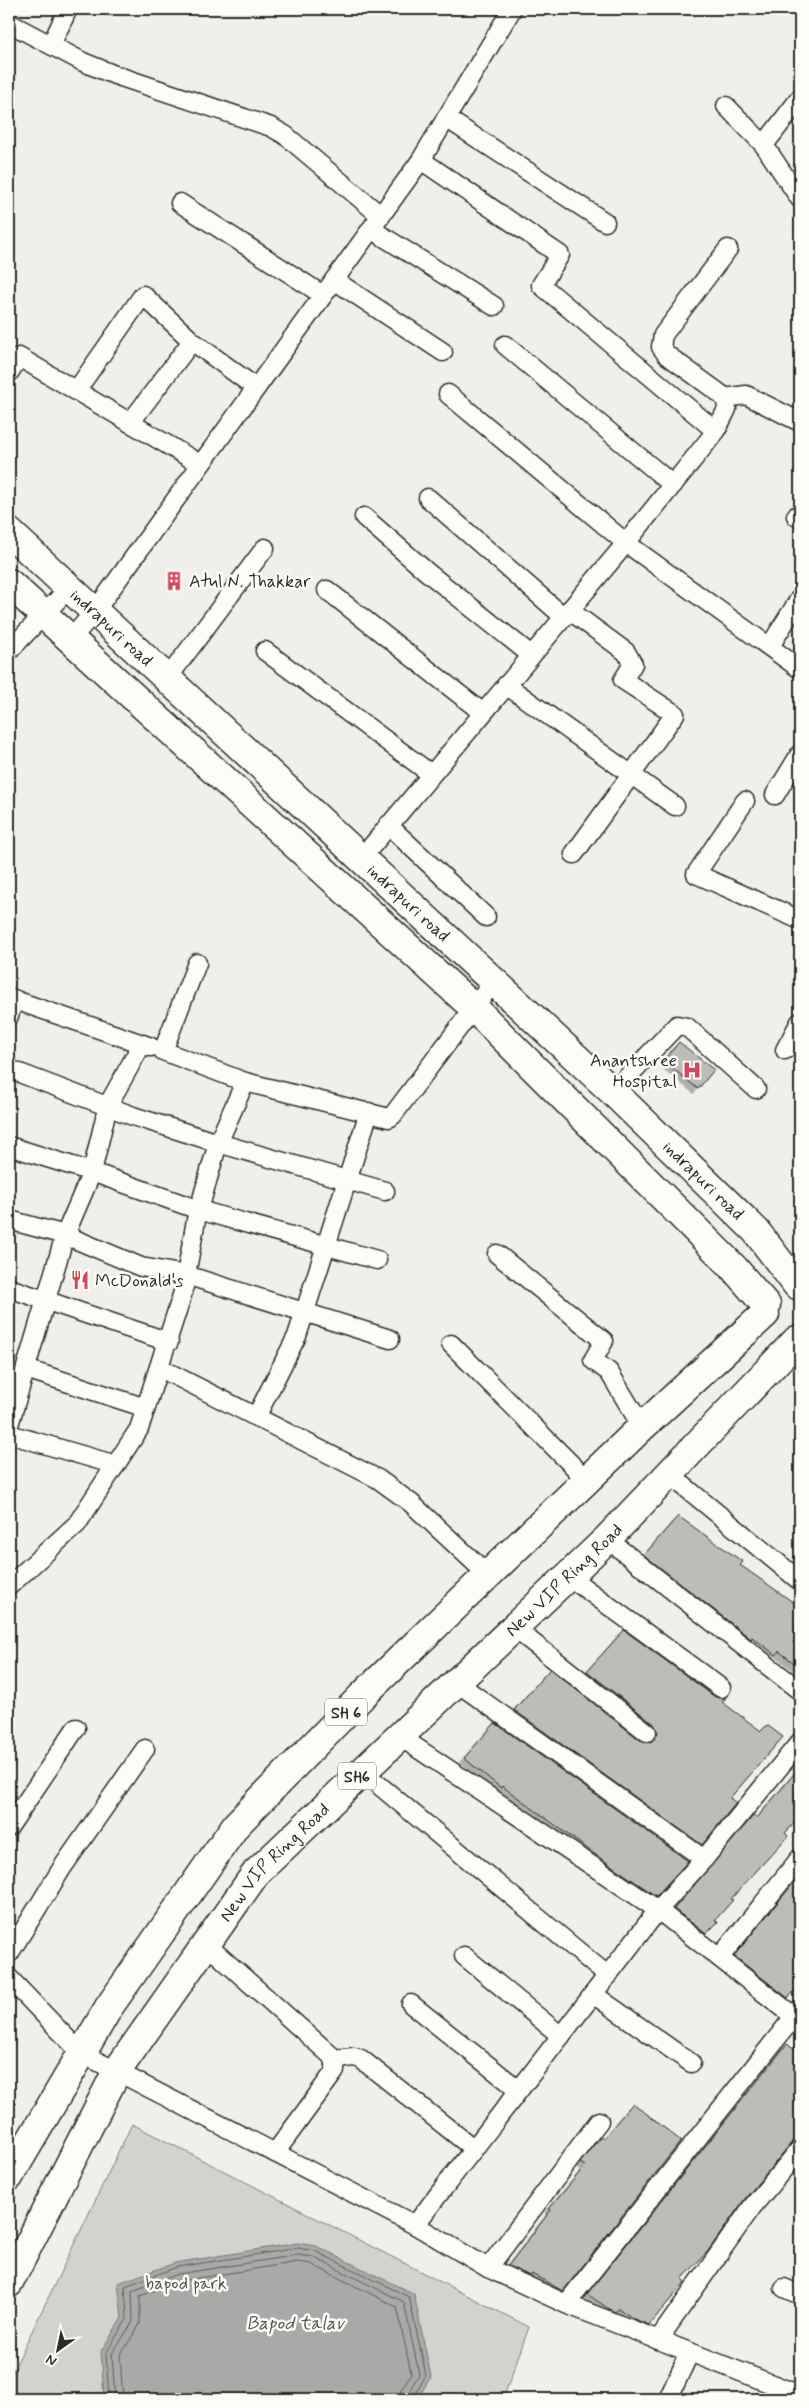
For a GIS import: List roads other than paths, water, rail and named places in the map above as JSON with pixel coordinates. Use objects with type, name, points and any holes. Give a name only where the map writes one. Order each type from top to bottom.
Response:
[{"type":"main road","name":"indrapuri road","points":[[9,532],[360,860],[613,1092],[756,1231],[799,1285]]},
{"type":"main road","name":"indrapuri road","points":[[9,583],[473,1007],[726,1260],[765,1309],[766,1322],[778,1336],[799,1340]]},
{"type":"main road","points":[[765,1309],[775,1290],[783,1286],[799,1285]]},
{"type":"main road","name":"SH 6","points":[[9,2177],[109,2007],[236,1825],[363,1695],[765,1309]]},
{"type":"main road","name":"New VIP Ring Road","points":[[9,2283],[118,2071],[256,1873],[607,1540],[799,1340]]},
{"type":"street","points":[[51,45],[68,9]]},
{"type":"street","points":[[70,640],[95,611],[421,160],[512,9]]},
{"type":"street","points":[[9,23],[115,75],[271,127],[285,135],[376,222],[494,306]]},
{"type":"street","points":[[764,145],[800,98]]},
{"type":"street","points":[[726,106],[764,145],[800,199]]},
{"type":"street","points":[[446,118],[605,222]]},
{"type":"street","points":[[421,160],[560,255],[540,286],[716,431]]},
{"type":"street","points":[[180,203],[323,295]]},
{"type":"street","points":[[360,860],[626,543],[716,431],[727,409],[724,398],[667,355],[661,347],[663,335],[728,249]]},
{"type":"street","points":[[334,280],[444,352]]},
{"type":"street","points":[[76,391],[143,295],[192,341],[256,388]]},
{"type":"street","points":[[130,423],[192,341]]},
{"type":"street","points":[[505,345],[673,485]]},
{"type":"street","points":[[9,373],[18,357],[200,464]]},
{"type":"street","points":[[448,394],[626,543],[800,669]]},
{"type":"street","points":[[724,398],[746,395],[800,422]]},
{"type":"street","points":[[428,498],[566,614],[626,652],[632,664],[622,680],[674,714],[574,854]]},
{"type":"street","points":[[364,517],[428,572],[532,655]]},
{"type":"street","points":[[167,679],[265,548]]},
{"type":"street","points":[[9,651],[70,588]]},
{"type":"street","points":[[327,590],[483,712]]},
{"type":"street","points":[[770,646],[800,598]]},
{"type":"street","points":[[264,651],[431,774]]},
{"type":"street","points":[[506,685],[675,806]]},
{"type":"street","points":[[775,795],[800,754]]},
{"type":"street","points":[[745,801],[696,874],[800,920]]},
{"type":"street","points":[[388,825],[486,917]]},
{"type":"street","points":[[163,1052],[197,964]]},
{"type":"street","points":[[9,1016],[11,999],[245,1082],[389,1118],[494,981]]},
{"type":"street","points":[[785,1050],[800,1022]]},
{"type":"street","points":[[613,1092],[677,1025],[687,1027],[756,1089]]},
{"type":"street","points":[[9,1425],[65,1235],[92,1172],[108,1105],[142,1044]]},
{"type":"street","points":[[9,1069],[218,1143],[386,1191]]},
{"type":"street","points":[[9,1586],[77,1524],[138,1429],[168,1342],[186,1275],[199,1210],[218,1143],[245,1082]]},
{"type":"street","points":[[256,1417],[297,1336],[369,1112]]},
{"type":"street","points":[[9,1146],[92,1172],[199,1210],[377,1260]]},
{"type":"street","points":[[9,1220],[65,1235],[141,1267],[186,1275],[390,1339]]},
{"type":"street","points":[[497,1254],[604,1341],[593,1360],[609,1372],[642,1427]]},
{"type":"street","points":[[9,1288],[168,1342]]},
{"type":"street","points":[[451,1344],[587,1480]]},
{"type":"street","points":[[26,1368],[146,1408]]},
{"type":"street","points":[[160,1368],[378,1479],[395,1490],[488,1575]]},
{"type":"street","points":[[9,1434],[116,1464]]},
{"type":"street","points":[[669,1474],[800,1581]]},
{"type":"street","points":[[607,1540],[800,1691]]},
{"type":"street","points":[[568,1576],[721,1688]]},
{"type":"street","points":[[514,1628],[647,1732]]},
{"type":"street","points":[[456,1682],[704,1859]]},
{"type":"street","points":[[9,1827],[76,1728]]},
{"type":"street","points":[[399,1736],[658,1910],[798,2016],[566,2304]]},
{"type":"street","points":[[415,2225],[658,1910],[704,1859],[800,1742]]},
{"type":"street","points":[[9,1954],[62,1868],[145,1749]]},
{"type":"street","points":[[362,1771],[608,1976]]},
{"type":"street","points":[[720,1957],[800,1858]]},
{"type":"street","points":[[206,1944],[335,2059],[354,2057],[361,2059],[474,2149]]},
{"type":"street","points":[[464,1956],[561,2036]]},
{"type":"street","points":[[9,1978],[81,2053],[415,2225],[488,2268],[566,2304],[800,2395]]},
{"type":"street","points":[[593,1994],[691,2063]]},
{"type":"street","points":[[411,2004],[519,2090]]},
{"type":"street","points":[[275,2153],[335,2071],[335,2059]]},
{"type":"street","points":[[488,2268],[599,2121]]},
{"type":"street","points":[[658,2340],[752,2207],[800,2149]]},
{"type":"street","points":[[668,2399],[690,2352]]},
{"type":"water","name":"Bapod talav","points":[[297,2243],[316,2246],[414,2294],[431,2377],[417,2399],[104,2399],[101,2351],[122,2318],[118,2283],[175,2263]]},
{"type":"place","name":"Atul N. Thakkar","points":[[174,581]]},
{"type":"place","name":"Anantshree Hospital","points":[[692,1070]]},
{"type":"place","name":"McDonald's","points":[[80,1280]]},
{"type":"park label","name":"bapod park","points":[[186,2283]]}]
